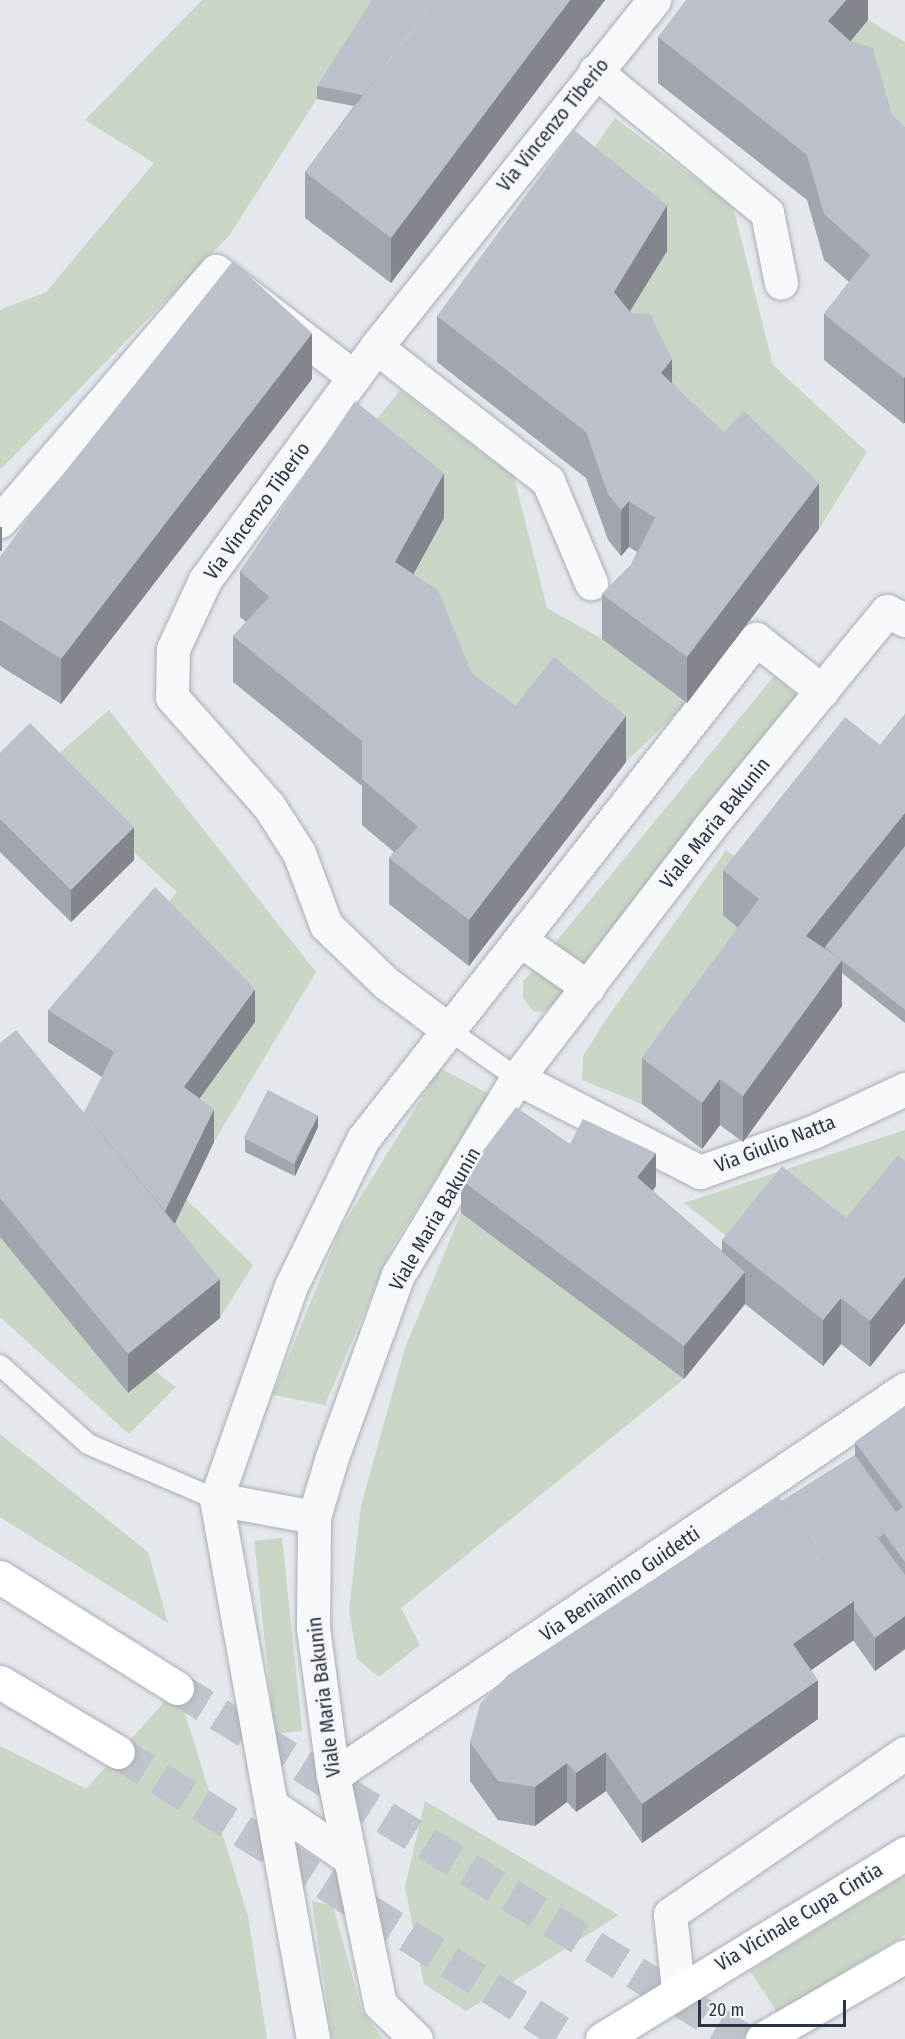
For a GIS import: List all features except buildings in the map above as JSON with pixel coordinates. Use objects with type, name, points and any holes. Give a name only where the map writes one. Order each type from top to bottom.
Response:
[{"type":"main road","points":[[0,1577],[177,1688]]},
{"type":"main road","points":[[0,1682],[118,1752]]},
{"type":"main road","name":"Via Vicinale Cupa Cintia","points":[[602,2039],[678,1989],[905,1853]]},
{"type":"main road","points":[[762,2039],[905,1956]]},
{"type":"street","name":"Via Vincenzo Tiberio","points":[[446,1028],[386,983],[326,925],[299,853],[269,806],[172,697],[173,649],[205,580],[376,347],[654,0]]},
{"type":"street","points":[[596,71],[767,213],[781,283]]},
{"type":"street","points":[[0,521],[216,271],[354,377]]},
{"type":"street","points":[[376,347],[548,481],[591,583]]},
{"type":"street","name":"Viale Maria Bakunin","points":[[416,2039],[380,2004],[349,1858],[333,1776],[313,1629],[314,1517],[398,1275],[518,1078],[822,691],[896,615]]},
{"type":"street","points":[[313,2039],[274,1807],[216,1499],[291,1286],[363,1139],[446,1028],[520,940],[756,639],[822,691]]},
{"type":"street","points":[[520,940],[588,987]]},
{"type":"street","name":"Via Giulio Natta","points":[[518,1078],[700,1172],[813,1131],[905,1089]]},
{"type":"street","name":"Via Beniamino Guidetti","points":[[333,1776],[905,1389]]},
{"type":"street","points":[[216,1499],[314,1517]]},
{"type":"street","points":[[678,1989],[670,1914],[905,1753]]},
{"type":"street","points":[[274,1807],[349,1858]]},
{"type":"lane","points":[[446,1028],[518,1078]]},
{"type":"lane","points":[[0,1365],[88,1444],[216,1499]]},
{"type":"green space","points":[[202,0],[380,0],[229,236],[0,470],[0,310],[46,292],[154,163],[85,120]]},
{"type":"green space","points":[[868,20],[905,42],[905,174],[828,67]]},
{"type":"green space","points":[[615,118],[733,207],[773,365],[867,452],[819,529],[744,457],[724,478],[650,360],[574,176]]},
{"type":"green space","points":[[400,390],[514,477],[547,608],[602,639],[687,703],[626,762],[472,720],[355,446]]},
{"type":"green space","points":[[774,676],[800,698],[560,1000],[543,1012],[533,1011],[523,998],[523,982]]},
{"type":"green space","points":[[109,710],[316,972],[214,1142],[184,1120],[155,920],[177,892],[42,768]]},
{"type":"green space","points":[[726,850],[759,871],[759,945],[642,1104],[582,1080],[583,1056],[605,1021]]},
{"type":"green space","points":[[440,1068],[489,1094],[391,1249],[325,1405],[273,1395],[340,1230]]},
{"type":"green space","points":[[905,1130],[905,1207],[748,1253],[684,1203]]},
{"type":"green space","points":[[186,1199],[253,1265],[220,1318],[163,1248]]},
{"type":"green space","points":[[461,1213],[684,1379],[401,1608],[420,1645],[379,1677],[357,1659],[349,1609],[361,1506],[405,1348]]},
{"type":"green space","points":[[0,1237],[128,1393],[155,1371],[176,1387],[129,1434],[0,1317]]},
{"type":"green space","points":[[0,1434],[148,1552],[168,1623],[0,1517]]},
{"type":"green space","points":[[282,1538],[302,1731],[274,1734],[254,1541]]},
{"type":"green space","points":[[177,1688],[248,1916],[267,2039],[0,2039],[0,1746],[86,1789]]},
{"type":"green space","points":[[425,1801],[619,1915],[466,2011],[424,1984],[405,1887]]},
{"type":"green space","points":[[905,1875],[905,1935],[777,2012],[750,1971]]},
{"type":"green space","points":[[312,1901],[333,1906],[362,2011],[383,2039],[332,2039]]},
{"type":"tunnel","points":[[177,1688],[743,2039]]},
{"type":"tunnel","points":[[118,1752],[572,2039]]}]
